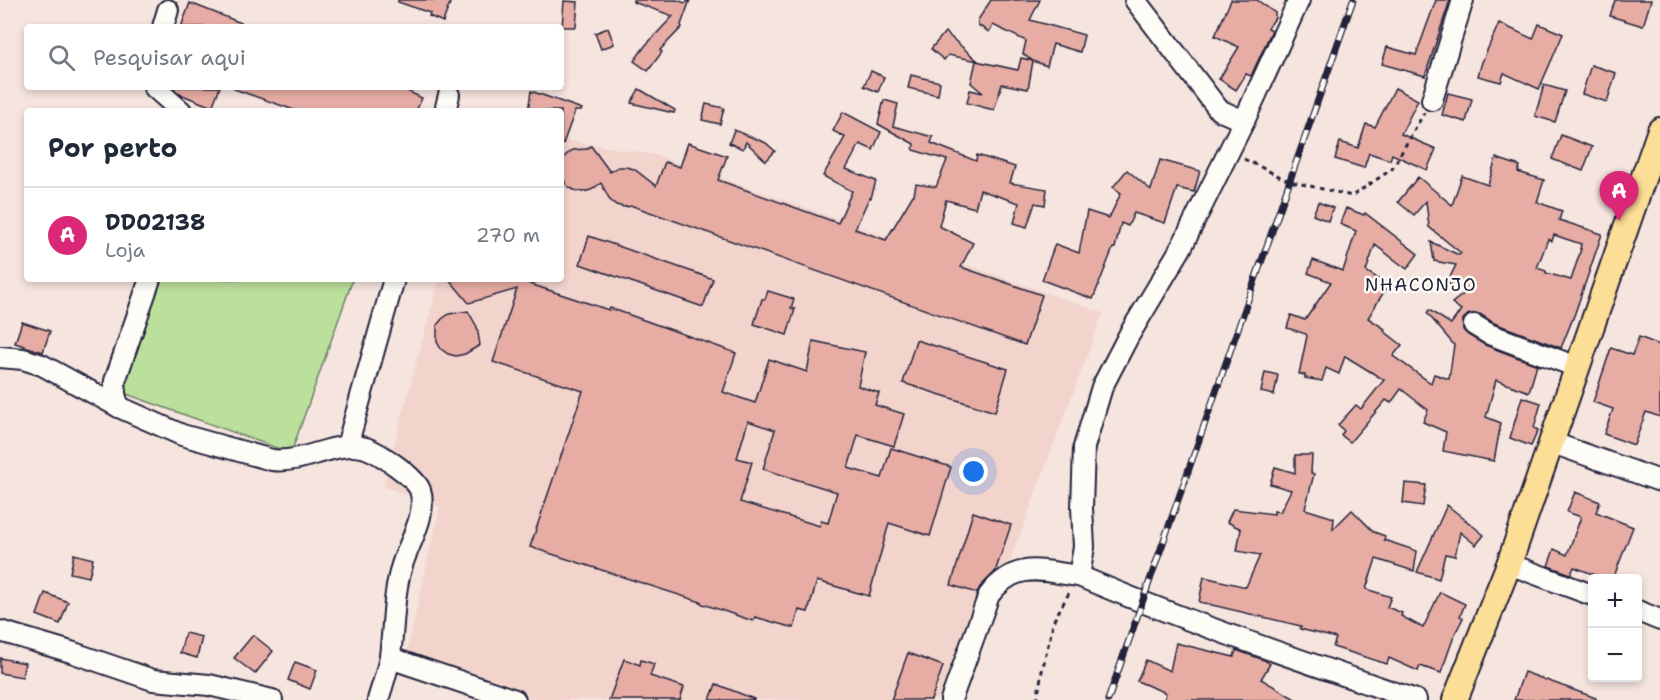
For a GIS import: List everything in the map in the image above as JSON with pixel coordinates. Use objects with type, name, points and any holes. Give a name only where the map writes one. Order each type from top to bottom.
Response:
[{"type":"main road","points":[[1455,700],[1509,564],[1577,367],[1654,167],[1660,130]]},
{"type":"street","points":[[1136,0],[1219,110],[1244,121]]},
{"type":"street","points":[[1079,576],[1084,547],[1082,508],[1084,447],[1102,387],[1129,335],[1181,248],[1244,121],[1299,0]]},
{"type":"street","points":[[1432,100],[1463,0]]},
{"type":"street","points":[[157,90],[178,108]]},
{"type":"street","points":[[119,407],[115,395],[115,381],[149,282]]},
{"type":"street","points":[[347,446],[393,282]]},
{"type":"street","points":[[1474,325],[1490,334],[1577,367]]},
{"type":"street","points":[[0,357],[23,359],[42,365],[119,407],[182,435],[285,462],[347,446],[367,449],[414,479],[420,491],[421,510],[401,567],[393,612],[390,658],[378,700]]},
{"type":"street","points":[[1551,442],[1660,481]]},
{"type":"street","points":[[1509,564],[1588,593]]},
{"type":"street","points":[[951,700],[990,595],[998,583],[1026,569],[1079,576],[1143,603],[1416,700]]},
{"type":"street","points":[[1642,613],[1660,620]]},
{"type":"street","points":[[0,631],[153,680],[209,685],[272,700]]},
{"type":"street","points":[[390,658],[515,700]]},
{"type":"path","points":[[1229,152],[1289,181],[1352,196],[1392,169],[1432,100]]},
{"type":"path","points":[[1037,700],[1054,620],[1079,576]]},
{"type":"shaded area","points":[[564,140],[656,155],[1103,313],[958,700],[537,700],[406,655],[440,507],[383,486],[438,282],[564,282]]},
{"type":"green space","points":[[160,282],[352,282],[291,453],[121,392]]},
{"type":"building","points":[[398,0],[451,0],[443,22],[429,16],[430,13],[398,2]]},
{"type":"building","points":[[633,0],[677,0],[685,3],[690,0],[682,27],[660,50],[662,52],[648,71],[634,61],[673,16],[633,2]]},
{"type":"building","points":[[991,0],[1040,0],[1030,20],[1084,35],[1080,52],[1053,44],[1047,66],[1033,61],[1023,54],[1026,41],[993,25],[989,32],[978,25],[978,20]]},
{"type":"building","points":[[1231,0],[1257,0],[1275,13],[1275,18],[1268,28],[1272,30],[1251,76],[1246,74],[1236,90],[1219,79],[1239,47],[1215,36]]},
{"type":"building","points":[[1436,0],[1450,0],[1425,76],[1382,64],[1387,47],[1416,55]]},
{"type":"building","points":[[1615,0],[1651,0],[1643,26],[1610,16]]},
{"type":"building","points":[[564,1],[578,2],[576,27],[564,27]]},
{"type":"building","points":[[190,3],[244,24],[182,24]]},
{"type":"building","points":[[1499,23],[1533,39],[1539,24],[1563,34],[1539,89],[1504,73],[1501,82],[1478,76]]},
{"type":"building","points":[[608,28],[614,44],[601,49],[595,33]]},
{"type":"building","points":[[945,32],[978,61],[948,55],[944,60],[931,49]]},
{"type":"building","points":[[1021,58],[1033,61],[1028,89],[1002,84],[994,110],[967,103],[970,90],[983,93],[971,83],[976,61],[1018,70]]},
{"type":"building","points":[[1591,65],[1616,73],[1607,102],[1582,94]]},
{"type":"building","points":[[871,71],[884,77],[878,92],[864,86]]},
{"type":"building","points":[[911,75],[940,82],[938,95],[908,88]]},
{"type":"building","points":[[1544,85],[1565,91],[1555,122],[1535,116]]},
{"type":"building","points":[[1395,88],[1418,100],[1401,134],[1436,149],[1427,170],[1392,154],[1390,160],[1369,153],[1364,168],[1335,159],[1340,142],[1358,148],[1366,124],[1375,127]]},
{"type":"building","points":[[639,89],[675,110],[674,113],[631,103]]},
{"type":"building","points":[[175,90],[219,90],[212,107]]},
{"type":"building","points":[[237,90],[405,90],[422,98],[417,108],[288,108]]},
{"type":"building","points":[[531,91],[582,109],[575,111],[564,141],[564,108],[528,108]]},
{"type":"building","points":[[1448,93],[1472,99],[1466,122],[1442,115]]},
{"type":"building","points":[[884,100],[898,104],[893,126],[933,137],[931,143],[976,161],[977,155],[1015,167],[1010,183],[1047,189],[1045,205],[1035,203],[1027,227],[1014,223],[1019,203],[980,190],[975,208],[946,200],[939,226],[973,243],[961,267],[1042,295],[1025,345],[633,206],[616,205],[610,200],[601,183],[583,192],[567,186],[564,180],[566,155],[573,150],[586,149],[591,146],[610,172],[618,167],[634,169],[656,186],[665,162],[680,167],[688,143],[727,156],[718,180],[838,223],[852,191],[823,176],[845,137],[833,131],[843,112],[881,132],[873,150],[860,144],[846,169],[876,181],[871,198],[855,229],[886,240],[914,195],[916,184],[936,187],[947,160],[913,150],[914,144],[878,124]]},
{"type":"building","points":[[706,104],[724,108],[720,124],[702,120]]},
{"type":"building","points":[[734,130],[766,143],[775,151],[766,161],[746,142],[743,149],[729,143]]},
{"type":"building","points":[[1561,135],[1592,147],[1583,171],[1552,159]]},
{"type":"building","points":[[1496,158],[1520,166],[1518,172],[1544,180],[1537,202],[1562,211],[1559,220],[1602,234],[1561,348],[1494,323],[1480,314],[1469,314],[1463,319],[1463,330],[1468,335],[1485,345],[1540,366],[1537,365],[1529,392],[1496,380],[1486,417],[1501,423],[1494,461],[1443,451],[1446,432],[1423,422],[1428,410],[1401,389],[1391,403],[1386,400],[1350,442],[1341,435],[1344,431],[1338,425],[1356,405],[1361,409],[1384,380],[1345,356],[1339,374],[1326,368],[1322,381],[1305,378],[1305,375],[1299,374],[1307,336],[1287,328],[1291,315],[1305,320],[1331,282],[1308,273],[1313,260],[1343,271],[1356,231],[1340,224],[1346,208],[1364,215],[1365,213],[1418,254],[1407,269],[1375,245],[1366,271],[1388,285],[1368,318],[1385,329],[1384,331],[1402,345],[1393,356],[1431,383],[1434,374],[1449,379],[1454,345],[1427,313],[1429,310],[1451,324],[1461,310],[1452,303],[1466,292],[1447,283],[1456,265],[1434,261],[1431,242],[1459,255],[1461,253],[1429,227],[1426,201],[1414,215],[1398,202],[1418,177],[1452,205],[1462,176],[1488,185]],"holes":[[[1554,235],[1581,244],[1571,280],[1537,268],[1548,239],[1552,241]]]},
{"type":"building","points":[[1160,160],[1200,171],[1194,192],[1177,188],[1165,223],[1134,213],[1128,226],[1121,223],[1115,248],[1113,248],[1093,299],[1042,280],[1055,244],[1079,253],[1087,211],[1109,218],[1121,193],[1113,187],[1127,170],[1151,190]]},
{"type":"building","points":[[1318,202],[1333,208],[1328,221],[1313,215]]},
{"type":"building","points":[[589,236],[713,279],[703,307],[580,264]]},
{"type":"building","points":[[452,282],[537,282],[530,284],[609,310],[610,308],[736,353],[723,392],[755,403],[769,359],[807,372],[813,341],[865,352],[858,386],[879,393],[875,405],[904,414],[894,446],[858,435],[848,468],[882,478],[891,448],[951,467],[930,536],[889,523],[869,596],[817,581],[808,612],[799,610],[794,628],[755,617],[753,621],[530,547],[583,391],[493,362],[517,289],[469,303]],"holes":[[[748,421],[775,430],[763,469],[837,492],[828,523],[821,521],[820,526],[740,502],[752,462],[737,458]]]},
{"type":"building","points":[[768,291],[794,299],[791,308],[795,309],[787,335],[754,324],[762,299],[765,299]]},
{"type":"building","points":[[468,311],[477,327],[480,345],[465,354],[456,356],[448,354],[437,342],[437,325],[449,314]]},
{"type":"building","points":[[22,322],[50,331],[43,352],[15,343]]},
{"type":"building","points":[[1639,337],[1660,345],[1660,417],[1646,412],[1634,445],[1604,434],[1613,409],[1593,402],[1611,348],[1632,355]]},
{"type":"building","points":[[916,340],[1008,369],[995,412],[903,383]]},
{"type":"building","points":[[1265,372],[1278,375],[1274,395],[1261,392]]},
{"type":"building","points":[[1522,397],[1541,403],[1534,428],[1538,430],[1531,446],[1510,438]]},
{"type":"building","points":[[1295,455],[1312,455],[1311,473],[1314,474],[1305,509],[1334,518],[1333,529],[1352,510],[1374,532],[1385,536],[1384,540],[1417,551],[1414,571],[1376,559],[1366,589],[1391,597],[1387,607],[1402,613],[1401,616],[1423,628],[1440,592],[1465,604],[1460,616],[1463,618],[1441,673],[1420,666],[1418,671],[1389,658],[1387,664],[1333,647],[1336,638],[1300,629],[1301,626],[1199,602],[1204,577],[1246,587],[1260,555],[1237,551],[1241,529],[1227,522],[1233,509],[1274,514],[1274,511],[1280,512],[1291,490],[1270,484],[1275,467],[1295,473]]},
{"type":"building","points":[[1405,483],[1426,485],[1423,506],[1403,503]]},
{"type":"building","points":[[1575,492],[1600,502],[1596,512],[1633,527],[1615,574],[1593,574],[1574,567],[1571,574],[1548,566],[1554,549],[1567,555],[1581,517],[1567,512]]},
{"type":"building","points":[[1447,505],[1484,535],[1476,545],[1460,532],[1455,556],[1445,554],[1439,579],[1417,572]]},
{"type":"building","points":[[973,512],[1011,525],[995,572],[977,593],[951,585]]},
{"type":"building","points":[[74,554],[93,559],[89,577],[70,573]]},
{"type":"building","points":[[45,593],[68,602],[60,624],[37,615]]},
{"type":"building","points":[[185,633],[202,637],[197,658],[180,653]]},
{"type":"building","points":[[253,635],[273,651],[255,674],[234,658]]},
{"type":"building","points":[[1176,643],[1234,657],[1236,650],[1264,660],[1270,664],[1261,679],[1297,700],[1164,700],[1166,693],[1137,681],[1146,660],[1170,671]]},
{"type":"building","points":[[908,653],[943,666],[931,700],[891,700]]},
{"type":"building","points":[[0,658],[25,663],[22,677],[0,673]]},
{"type":"building","points":[[624,659],[640,665],[641,660],[654,664],[650,676],[684,687],[680,700],[609,700]]},
{"type":"building","points":[[295,662],[317,670],[310,689],[288,680]]},
{"type":"building","points":[[1524,672],[1596,698],[1596,700],[1514,700]]},
{"type":"building","points":[[716,684],[754,699],[754,700],[710,700]]},
{"type":"railway","points":[[1108,700],[1353,0]]},
{"type":"place","name":"DD02138","points":[[1619,221]]},
{"type":"district","name":"NHACONJO","points":[[1421,285]]}]
